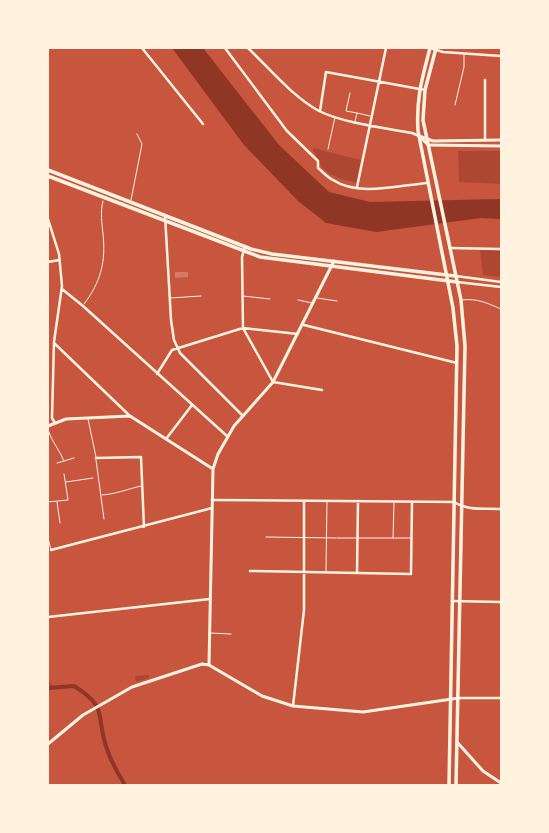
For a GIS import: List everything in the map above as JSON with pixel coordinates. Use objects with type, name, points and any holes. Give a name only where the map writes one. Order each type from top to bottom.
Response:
[{"type":"main road","points":[[430,48],[419,89],[417,104],[418,136],[447,275],[457,346],[448,785]]},
{"type":"main road","points":[[436,49],[425,90],[423,120],[461,300],[465,346],[459,698],[456,785]]},
{"type":"main road","points":[[48,170],[245,247],[272,254],[455,276]]},
{"type":"main road","points":[[48,176],[243,252],[278,260],[457,282]]},
{"type":"main road","points":[[115,202],[117,197]]},
{"type":"main road","points":[[456,400],[465,400]]},
{"type":"main road","points":[[455,451],[463,451]]},
{"type":"street","points":[[142,48],[203,124]]},
{"type":"street","points":[[225,48],[288,130],[318,161],[318,168],[333,181],[357,187],[395,188],[428,182]]},
{"type":"street","points":[[248,48],[289,88],[320,111],[335,117],[370,124],[433,141],[501,140]]},
{"type":"street","points":[[357,187],[386,48]]},
{"type":"street","points":[[430,48],[464,54],[501,56]]},
{"type":"street","points":[[320,111],[326,72],[425,90]]},
{"type":"street","points":[[485,80],[485,140]]},
{"type":"street","points":[[418,136],[428,145],[501,146]]},
{"type":"street","points":[[164,215],[170,320],[178,348],[180,353],[243,416]]},
{"type":"street","points":[[48,219],[59,260],[62,289],[54,342],[52,418],[54,423]]},
{"type":"street","points":[[245,247],[243,252],[243,328],[273,382]]},
{"type":"street","points":[[450,248],[501,249]]},
{"type":"street","points":[[48,262],[59,260]]},
{"type":"street","points":[[209,665],[213,469],[227,436],[273,382],[304,325],[334,261]]},
{"type":"street","points":[[455,276],[501,282]]},
{"type":"street","points":[[457,282],[501,287]]},
{"type":"street","points":[[62,289],[83,306],[227,436]]},
{"type":"street","points":[[304,325],[457,363]]},
{"type":"street","points":[[157,374],[172,350],[243,328],[298,334]]},
{"type":"street","points":[[54,342],[130,416],[213,469]]},
{"type":"street","points":[[273,382],[322,390]]},
{"type":"street","points":[[166,439],[192,406]]},
{"type":"street","points":[[48,426],[66,419],[130,416]]},
{"type":"street","points":[[96,458],[140,457],[144,527]]},
{"type":"street","points":[[212,500],[454,502],[462,507],[501,509]]},
{"type":"street","points":[[293,706],[304,610],[304,501]]},
{"type":"street","points":[[357,573],[358,501]]},
{"type":"street","points":[[250,571],[411,574],[412,502]]},
{"type":"street","points":[[51,550],[144,527],[212,508]]},
{"type":"street","points":[[48,617],[210,599]]},
{"type":"street","points":[[452,601],[501,602]]},
{"type":"street","points":[[48,744],[71,724],[94,708],[132,687],[202,664],[209,665],[262,696],[293,706],[363,712],[450,698],[501,698]]},
{"type":"street","points":[[457,742],[483,771],[501,783]]},
{"type":"lane","points":[[455,105],[464,67],[464,54]]},
{"type":"lane","points":[[350,94],[346,111],[372,116]]},
{"type":"lane","points":[[356,121],[357,113]]},
{"type":"lane","points":[[328,149],[335,117]]},
{"type":"lane","points":[[130,202],[142,144],[137,134]]},
{"type":"lane","points":[[169,298],[201,296]]},
{"type":"lane","points":[[242,296],[270,299]]},
{"type":"lane","points":[[317,298],[338,301]]},
{"type":"lane","points":[[298,300],[314,304]]},
{"type":"lane","points":[[461,300],[478,300],[501,309]]},
{"type":"lane","points":[[87,418],[96,458],[104,519]]},
{"type":"lane","points":[[48,430],[53,444],[58,447],[64,461]]},
{"type":"lane","points":[[58,463],[74,458]]},
{"type":"lane","points":[[48,502],[68,500],[64,474]]},
{"type":"lane","points":[[65,482],[93,478]]},
{"type":"lane","points":[[101,495],[115,494],[126,489],[142,486]]},
{"type":"lane","points":[[57,501],[60,522]]},
{"type":"lane","points":[[326,572],[327,501]]},
{"type":"lane","points":[[393,538],[394,502]]},
{"type":"lane","points":[[266,537],[358,539],[412,538]]},
{"type":"lane","points":[[48,538],[51,550]]},
{"type":"lane","points":[[210,633],[231,634]]},
{"type":"path","points":[[83,306],[95,291],[104,263],[101,210],[104,198]]},
{"type":"shaded area","points":[[172,48],[203,48],[279,145],[329,192],[370,202],[501,199],[501,219],[481,218],[376,232],[326,223],[298,201],[244,145]]},
{"type":"shaded area","points":[[313,148],[361,160],[356,183],[332,175],[324,169],[313,151]]},
{"type":"shaded area","points":[[458,151],[501,151],[501,184],[459,182]]},
{"type":"shaded area","points":[[480,250],[501,251],[501,277],[483,275]]},
{"type":"shaded area","points":[[149,675],[149,678],[136,682],[135,676]]},
{"type":"building","points":[[175,272],[188,272],[188,277],[175,278]]},
{"type":"waterway","points":[[48,681],[53,688]]},
{"type":"waterway","points":[[48,688],[74,686],[93,701],[100,714],[104,738],[109,754],[125,785]]}]
